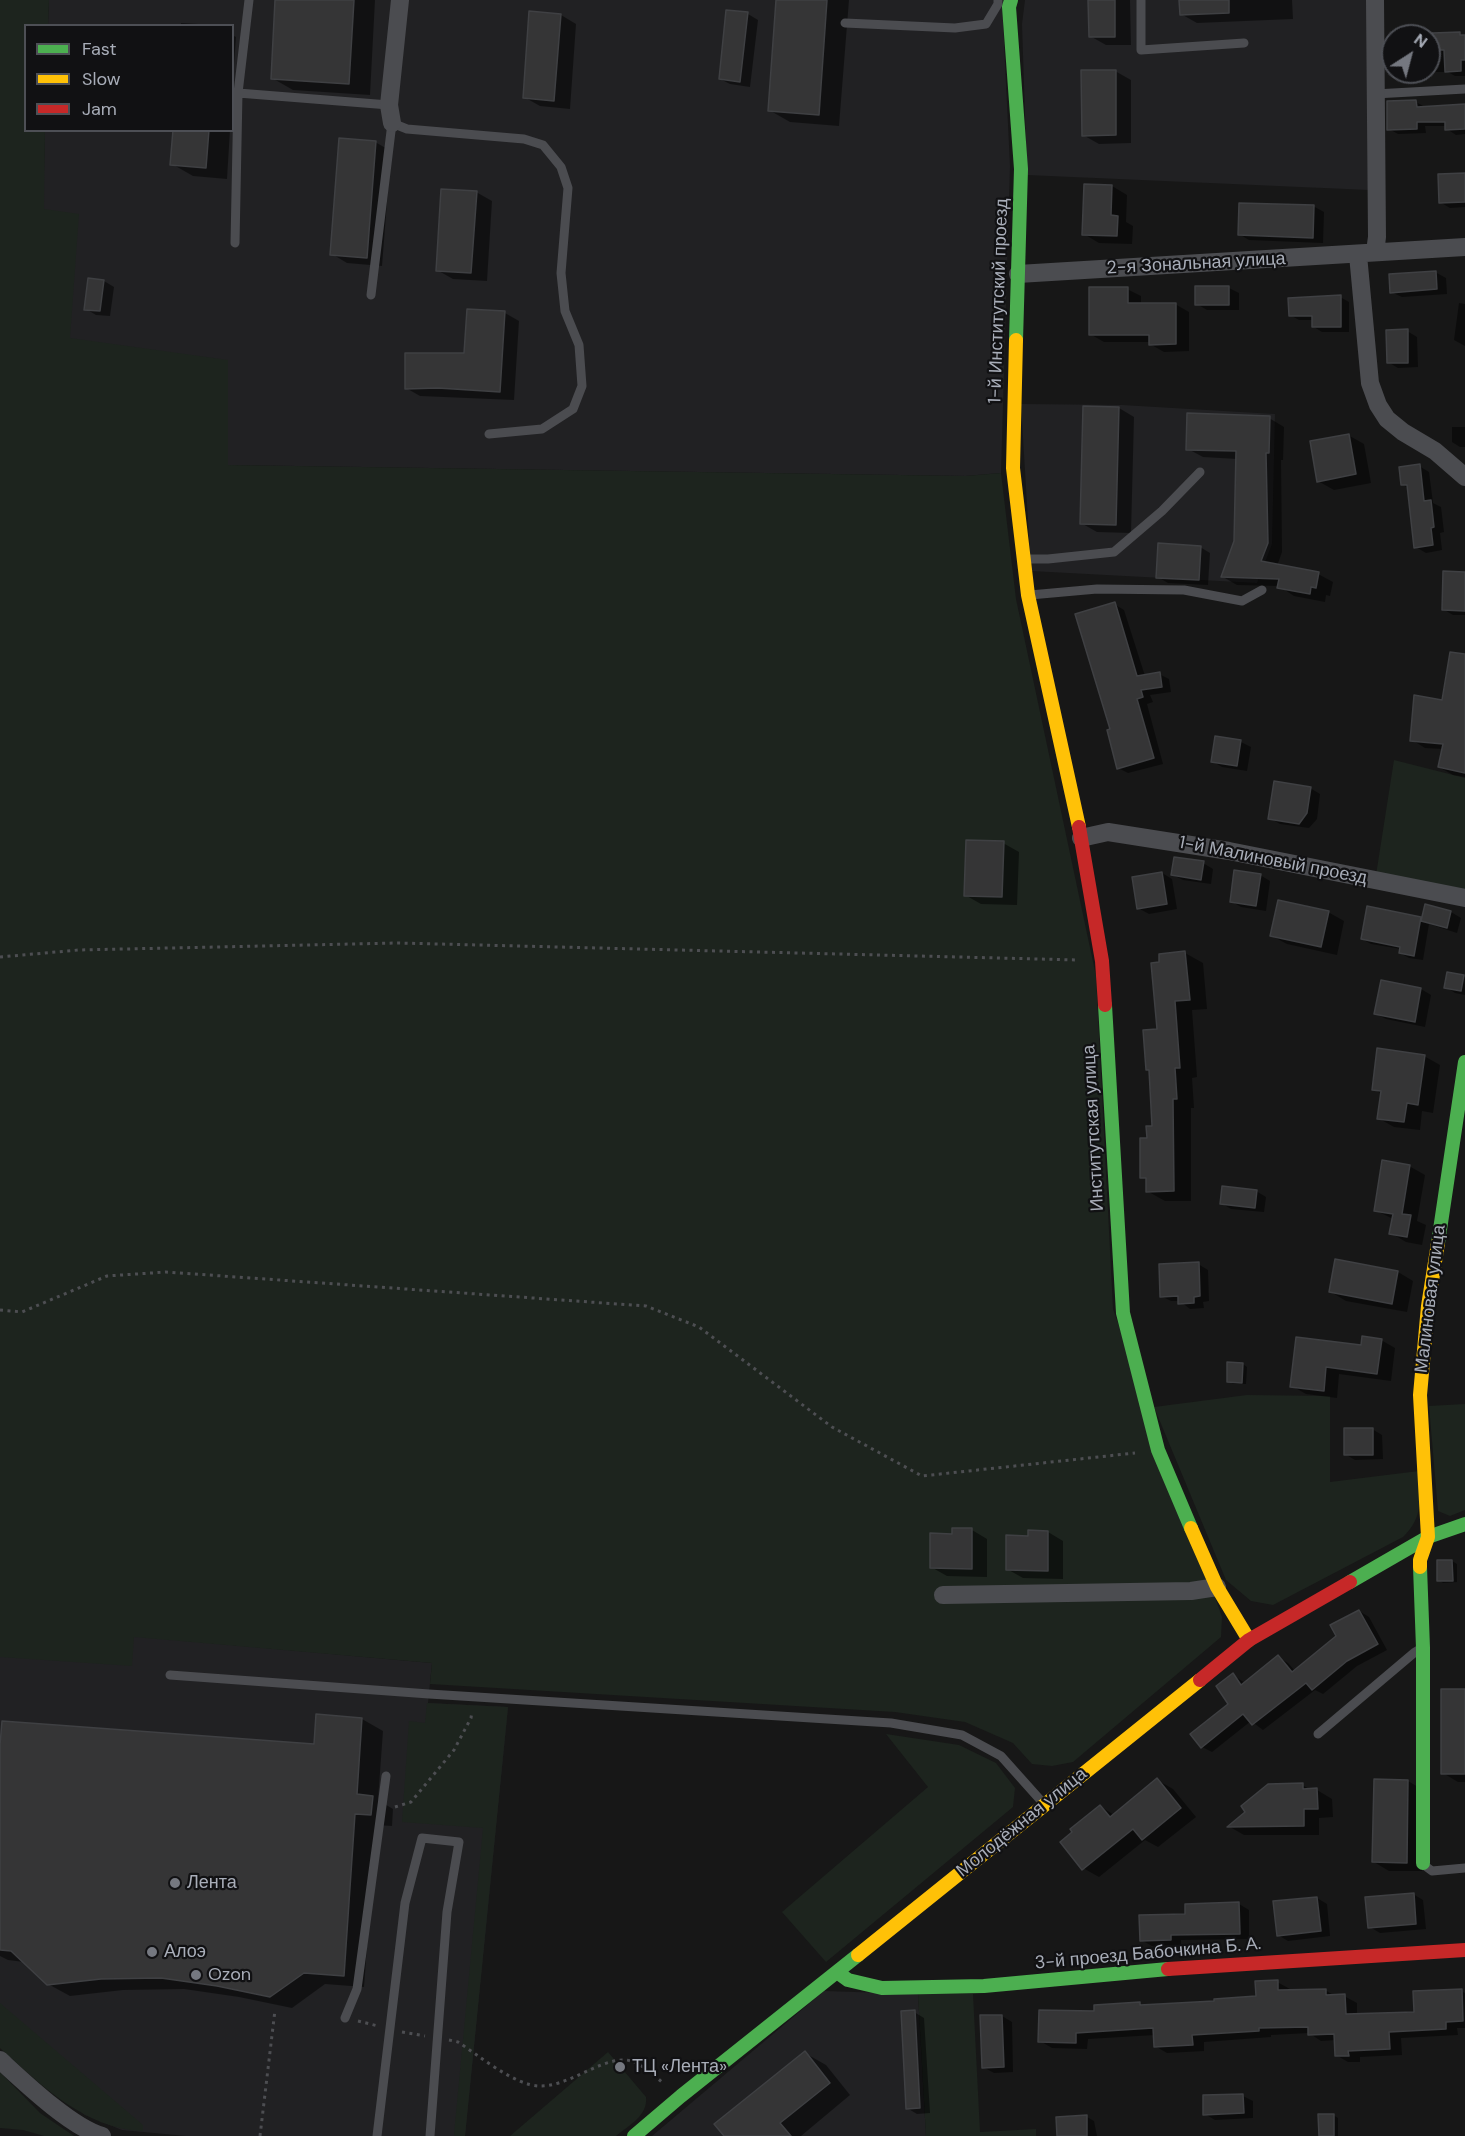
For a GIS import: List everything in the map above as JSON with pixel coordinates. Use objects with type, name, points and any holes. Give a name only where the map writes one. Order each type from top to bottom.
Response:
[{"type":"street","points":[[392,123],[389,105],[400,0]]},
{"type":"street","points":[[1375,0],[1377,237],[1366,253],[1370,383],[1378,405],[1387,419],[1403,432],[1435,451],[1465,477]]},
{"type":"street","name":"1-й Институтский проезд","points":[[1002,2],[1021,170],[1013,468],[1028,595]]},
{"type":"street","name":"2-я Зональная улица","points":[[1018,274],[1465,247]]},
{"type":"street","name":"Институтская улица","points":[[1028,595],[1081,838],[1102,961],[1123,1313],[1158,1450],[1217,1587],[1249,1640]]},
{"type":"street","name":"1-й Малиновый проезд","points":[[1081,838],[1108,832],[1218,849],[1465,898]]},
{"type":"street","name":"Малиновая улица","points":[[1428,1537],[1420,1395],[1428,1306],[1465,1062]]},
{"type":"street","name":"Молодёжная улица","points":[[634,2136],[1249,1640],[1428,1537],[1465,1524]]},
{"type":"street","points":[[1423,1863],[1423,1648],[1420,1560],[1428,1537]]},
{"type":"street","points":[[943,1594],[1191,1591],[1217,1587]]},
{"type":"street","name":"3-й проезд Бабочкина Б. А.","points":[[837,1972],[848,1980],[882,1988],[984,1986],[1125,1972],[1465,1950]]},
{"type":"street","points":[[0,2060],[39,2096],[99,2136]]},
{"type":"lane","points":[[235,243],[238,93],[249,0]]},
{"type":"lane","points":[[1141,0],[1141,50],[1244,43]]},
{"type":"lane","points":[[844,23],[965,27],[986,24],[1002,2]]},
{"type":"lane","points":[[1375,94],[1465,89]]},
{"type":"lane","points":[[238,93],[389,105]]},
{"type":"lane","points":[[370,295],[392,123],[407,129],[524,139],[543,145],[561,167],[568,188],[561,273],[565,312],[579,345],[582,386],[573,409],[542,429],[489,434]]},
{"type":"lane","points":[[1024,559],[1048,559],[1114,552],[1162,511],[1200,472]]},
{"type":"lane","points":[[1028,595],[1096,589],[1184,590],[1242,601],[1262,590]]},
{"type":"lane","points":[[1318,1734],[1415,1652],[1423,1648]]},
{"type":"lane","points":[[170,1675],[891,1723],[962,1735],[1001,1756],[1045,1805]]},
{"type":"lane","points":[[345,2018],[357,1989],[386,1776]]},
{"type":"lane","points":[[377,2136],[405,1903],[422,1838],[459,1842],[447,1912],[430,2136]]},
{"type":"lane","points":[[1423,1863],[1432,1871],[1465,1868]]},
{"type":"path","points":[[0,957],[79,950],[398,943],[1102,961]]},
{"type":"path","points":[[0,1310],[22,1312],[107,1276],[166,1272],[646,1306],[699,1327],[832,1427],[922,1476],[1158,1450]]},
{"type":"path","points":[[382,1810],[411,1803],[454,1750],[471,1718],[475,1697]]},
{"type":"path","points":[[260,2136],[275,2010]]},
{"type":"path","points":[[345,2018],[458,2042],[519,2080],[538,2086],[561,2082],[611,2062],[624,2060],[644,2068],[681,2096]]},
{"type":"shaded area","points":[[0,0],[49,0],[48,24],[24,24],[24,132],[45,132],[44,209],[79,214],[70,338],[228,360],[228,465],[966,476],[1001,473],[1016,599],[1096,976],[1113,1309],[1222,1617],[1221,1637],[1073,1762],[1052,1766],[1032,1764],[1013,1743],[965,1722],[895,1712],[430,1684],[432,1663],[134,1637],[132,1666],[0,1657]]},
{"type":"shaded area","points":[[49,0],[1002,0],[1010,166],[1001,473],[966,476],[227,465],[0,466],[0,200],[43,209],[45,132],[234,132],[234,24],[48,24]]},
{"type":"shaded area","points":[[1025,0],[1367,0],[1369,190],[1027,175],[1022,24]]},
{"type":"shaded area","points":[[1021,404],[1122,405],[1275,414],[1272,544],[1257,583],[1031,571]]},
{"type":"shaded area","points":[[1394,760],[1465,778],[1465,891],[1376,875]]},
{"type":"shaded area","points":[[1247,1395],[1330,1396],[1330,1482],[1419,1471],[1418,1514],[1410,1530],[1403,1537],[1273,1605],[1251,1601],[1226,1580],[1154,1407]]},
{"type":"shaded area","points":[[1465,1404],[1465,1510],[1450,1516],[1438,1511],[1429,1406]]},
{"type":"shaded area","points":[[0,1624],[432,1663],[428,1703],[508,1707],[465,2136],[186,2136],[122,2130],[85,2115],[0,2048]]},
{"type":"shaded area","points":[[427,1703],[508,1707],[465,2136],[454,2134],[483,1828],[402,1822],[409,1721],[425,1723]]},
{"type":"shaded area","points":[[886,1734],[959,1745],[996,1763],[1015,1788],[1013,1807],[826,1962],[782,1912],[928,1787]]},
{"type":"shaded area","points":[[824,1991],[918,1994],[926,2136],[652,2136]]},
{"type":"shaded area","points":[[918,1994],[973,1994],[980,2132],[1036,2129],[1036,2136],[926,2136]]},
{"type":"shaded area","points":[[0,2003],[143,2125],[143,2131],[122,2128],[83,2114],[48,2090],[0,2048]]},
{"type":"shaded area","points":[[608,2052],[646,2097],[644,2110],[632,2124],[616,2136],[510,2136]]},
{"type":"shaded area","points":[[0,2072],[40,2113],[74,2136],[44,2136],[23,2130],[0,2128]]},
{"type":"building","points":[[275,0],[354,0],[349,84],[271,79]]},
{"type":"building","points":[[776,0],[827,0],[819,115],[768,111]]},
{"type":"building","points":[[1088,0],[1115,0],[1115,37],[1089,37]]},
{"type":"building","points":[[1179,0],[1229,0],[1229,13],[1180,15]]},
{"type":"building","points":[[726,10],[748,12],[740,82],[719,79]]},
{"type":"building","points":[[529,11],[561,14],[554,101],[523,98]]},
{"type":"building","points":[[1460,32],[1460,35],[1465,35],[1465,60],[1461,60],[1461,71],[1445,72],[1441,33]]},
{"type":"building","points":[[1081,70],[1116,70],[1116,135],[1082,136]]},
{"type":"building","points":[[1416,100],[1417,107],[1465,104],[1465,129],[1445,130],[1445,122],[1417,122],[1417,129],[1387,130],[1387,101]]},
{"type":"building","points":[[173,132],[209,132],[206,168],[170,165]]},
{"type":"building","points":[[339,138],[376,141],[367,258],[330,255]]},
{"type":"building","points":[[1465,173],[1465,202],[1439,203],[1438,174]]},
{"type":"building","points":[[1084,184],[1112,185],[1111,215],[1118,216],[1117,236],[1082,235]]},
{"type":"building","points":[[441,189],[477,191],[471,273],[436,271]]},
{"type":"building","points":[[1239,203],[1314,205],[1313,238],[1238,235]]},
{"type":"building","points":[[1436,271],[1437,289],[1390,293],[1389,274]]},
{"type":"building","points":[[88,278],[104,280],[100,311],[84,310]]},
{"type":"building","points":[[1195,286],[1229,286],[1229,305],[1195,305]]},
{"type":"building","points":[[1089,287],[1128,287],[1128,303],[1176,303],[1176,344],[1149,345],[1149,335],[1089,335]]},
{"type":"building","points":[[1341,295],[1341,327],[1312,327],[1312,316],[1289,316],[1288,298]]},
{"type":"building","points":[[467,309],[505,311],[500,392],[438,388],[405,389],[405,353],[464,353]]},
{"type":"building","points":[[1408,329],[1408,363],[1387,363],[1386,330]]},
{"type":"building","points":[[1083,406],[1119,407],[1116,525],[1080,524]]},
{"type":"building","points":[[1187,413],[1270,416],[1269,453],[1266,453],[1268,543],[1261,561],[1319,572],[1316,588],[1311,587],[1310,594],[1277,588],[1279,579],[1221,577],[1234,541],[1236,451],[1186,450]]},
{"type":"building","points":[[1349,434],[1356,474],[1317,482],[1310,441]]},
{"type":"building","points":[[1420,464],[1424,501],[1431,500],[1433,545],[1414,548],[1407,485],[1401,485],[1399,467]]},
{"type":"building","points":[[1158,543],[1201,546],[1199,580],[1156,578]]},
{"type":"building","points":[[1443,571],[1465,572],[1465,611],[1442,610]]},
{"type":"building","points":[[1115,602],[1137,676],[1160,672],[1162,687],[1141,690],[1143,697],[1137,699],[1154,758],[1117,769],[1107,730],[1110,729],[1075,614]]},
{"type":"building","points":[[1450,652],[1465,654],[1465,773],[1438,767],[1443,744],[1410,741],[1414,695],[1442,700]]},
{"type":"building","points":[[1215,736],[1241,740],[1237,766],[1211,762]]},
{"type":"building","points":[[1274,781],[1311,787],[1307,813],[1299,824],[1268,819]]},
{"type":"building","points":[[966,840],[1004,841],[1002,897],[964,896]]},
{"type":"building","points":[[1174,857],[1204,861],[1201,880],[1171,875]]},
{"type":"building","points":[[1234,870],[1261,874],[1256,906],[1230,902]]},
{"type":"building","points":[[1162,872],[1167,904],[1137,909],[1132,877]]},
{"type":"building","points":[[1278,900],[1329,911],[1321,947],[1270,936]]},
{"type":"building","points":[[1425,904],[1451,911],[1447,928],[1421,921]]},
{"type":"building","points":[[1367,906],[1421,917],[1414,956],[1399,953],[1400,947],[1361,939]]},
{"type":"building","points":[[1185,951],[1190,1000],[1175,1001],[1180,1068],[1175,1068],[1177,1099],[1173,1099],[1174,1191],[1146,1192],[1146,1178],[1140,1178],[1140,1138],[1147,1138],[1146,1126],[1152,1126],[1149,1070],[1146,1070],[1143,1030],[1157,1029],[1151,963],[1159,962],[1159,954]]},
{"type":"building","points":[[1447,972],[1464,975],[1461,991],[1444,988]]},
{"type":"building","points":[[1381,980],[1421,988],[1415,1022],[1374,1014]]},
{"type":"building","points":[[1377,1048],[1425,1055],[1418,1105],[1407,1103],[1404,1122],[1377,1119],[1381,1091],[1372,1090]]},
{"type":"building","points":[[1382,1160],[1410,1165],[1402,1214],[1411,1215],[1407,1237],[1389,1234],[1393,1214],[1374,1211]]},
{"type":"building","points":[[1222,1186],[1257,1190],[1255,1208],[1220,1204]]},
{"type":"building","points":[[1335,1259],[1398,1271],[1392,1304],[1329,1292]]},
{"type":"building","points":[[1199,1262],[1200,1296],[1194,1297],[1194,1303],[1178,1304],[1178,1296],[1160,1297],[1159,1264]]},
{"type":"building","points":[[1362,1336],[1382,1339],[1377,1374],[1326,1367],[1324,1391],[1290,1387],[1296,1337],[1361,1345]]},
{"type":"building","points":[[1227,1362],[1243,1363],[1242,1383],[1227,1382]]},
{"type":"building","points":[[1344,1428],[1373,1428],[1373,1455],[1344,1455]]},
{"type":"building","points":[[952,1528],[972,1528],[972,1569],[930,1568],[930,1533],[952,1534]]},
{"type":"building","points":[[1028,1530],[1048,1531],[1048,1571],[1006,1570],[1006,1535],[1028,1536]]},
{"type":"building","points":[[1437,1560],[1452,1560],[1453,1581],[1437,1581]]},
{"type":"building","points":[[1359,1610],[1378,1644],[1347,1661],[1312,1690],[1306,1683],[1252,1725],[1243,1714],[1201,1748],[1190,1734],[1228,1704],[1216,1686],[1233,1673],[1241,1685],[1278,1655],[1292,1672],[1336,1636],[1330,1625]]},
{"type":"building","points":[[1441,1689],[1465,1689],[1465,1774],[1441,1774]]},
{"type":"building","name":"Лента","points":[[316,1714],[362,1718],[357,1794],[373,1796],[371,1815],[355,1814],[344,1976],[304,1973],[270,1997],[161,1978],[101,1979],[47,1985],[11,1951],[0,1950],[2,1721],[314,1744]]},
{"type":"building","points":[[1157,1778],[1181,1808],[1142,1840],[1133,1829],[1082,1870],[1060,1842],[1072,1832],[1070,1829],[1100,1805],[1110,1817]]},
{"type":"building","points":[[1374,1779],[1408,1780],[1407,1863],[1372,1862]]},
{"type":"building","points":[[1303,1783],[1303,1789],[1317,1788],[1318,1809],[1304,1809],[1304,1826],[1227,1827],[1245,1812],[1241,1806],[1268,1784]]},
{"type":"building","points":[[1414,1893],[1416,1924],[1368,1928],[1365,1897]]},
{"type":"building","points":[[1317,1897],[1321,1931],[1277,1936],[1273,1901]]},
{"type":"building","points":[[1239,1902],[1240,1934],[1171,1935],[1171,1940],[1140,1941],[1139,1915],[1185,1914],[1185,1904]]},
{"type":"building","points":[[1278,1980],[1278,1990],[1326,1989],[1326,1995],[1345,1994],[1346,2014],[1414,2012],[1413,1991],[1462,1989],[1463,2021],[1446,2022],[1446,2029],[1389,2032],[1390,2049],[1348,2051],[1349,2056],[1335,2056],[1334,2034],[1308,2035],[1308,2027],[1259,2028],[1259,2031],[1192,2035],[1193,2045],[1154,2047],[1153,2028],[1076,2033],[1076,2043],[1038,2042],[1039,2010],[1094,2011],[1094,2005],[1214,2001],[1214,1999],[1256,1996],[1255,1981]]},
{"type":"building","points":[[915,2010],[920,2108],[906,2109],[901,2011]]},
{"type":"building","points":[[980,2015],[1002,2015],[1004,2067],[982,2068]]},
{"type":"building","points":[[805,2051],[830,2083],[780,2123],[791,2136],[724,2136],[714,2124]]},
{"type":"building","points":[[1243,2094],[1244,2113],[1203,2115],[1203,2095]]},
{"type":"building","points":[[1318,2114],[1334,2114],[1334,2136],[1319,2136]]},
{"type":"building","points":[[1087,2115],[1087,2136],[1057,2136],[1056,2117]]},
{"type":"traffic: fast","points":[[1011,0],[1009,7],[1021,169],[1016,340]]},
{"type":"traffic: fast","points":[[1105,1005],[1123,1313],[1158,1450],[1191,1528]]},
{"type":"traffic: fast","points":[[1438,1243],[1465,1062]]},
{"type":"traffic: fast","points":[[1350,1582],[1428,1537],[1465,1524]]},
{"type":"traffic: fast","points":[[1420,1567],[1423,1648],[1423,1863]]},
{"type":"traffic: fast","points":[[634,2136],[858,1955]]},
{"type":"traffic: fast","points":[[837,1972],[848,1980],[882,1988],[984,1986],[1168,1969]]},
{"type":"traffic: slow","points":[[1016,340],[1013,468],[1028,595],[1079,827]]},
{"type":"traffic: slow","points":[[1420,1567],[1420,1560],[1428,1537],[1420,1395],[1428,1306],[1438,1243]]},
{"type":"traffic: slow","points":[[1191,1528],[1217,1587],[1249,1640]]},
{"type":"traffic: slow","points":[[858,1955],[1200,1680]]},
{"type":"traffic: jam","points":[[1079,827],[1102,961],[1105,1005]]},
{"type":"traffic: jam","points":[[1200,1680],[1249,1640],[1350,1582]]},
{"type":"traffic: jam","points":[[1168,1969],[1465,1950]]},
{"type":"place","name":"Лента","points":[[175,1883]]},
{"type":"place","name":"Алоэ","points":[[152,1952]]},
{"type":"place","name":"Ozon","points":[[196,1975]]},
{"type":"place","name":"ТЦ «Лента»","points":[[620,2067]]}]
